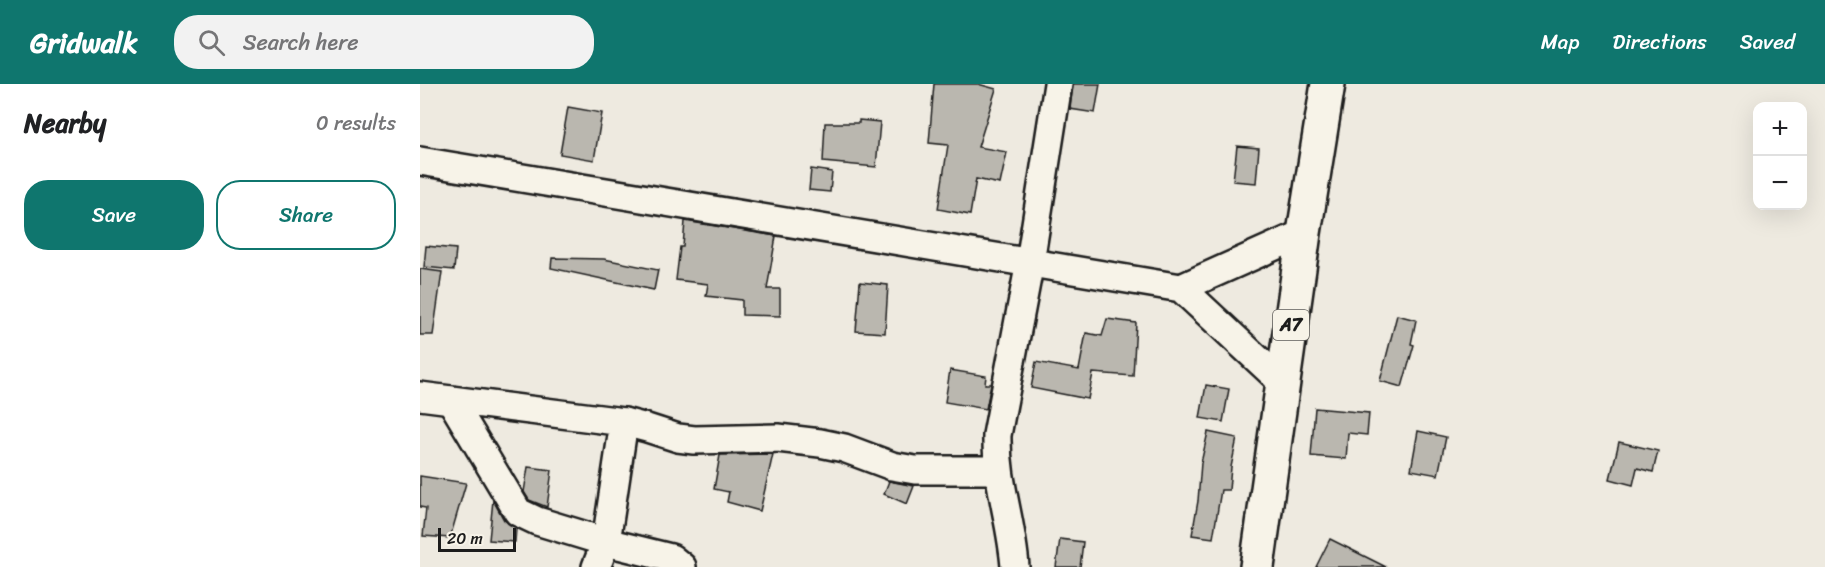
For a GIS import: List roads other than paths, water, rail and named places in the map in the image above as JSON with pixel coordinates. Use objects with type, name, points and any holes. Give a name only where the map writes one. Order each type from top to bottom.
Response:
[{"type":"highway","name":"A7","points":[[1257,567],[1304,233],[1328,84]]},
{"type":"street","points":[[1015,567],[1014,550],[998,470],[997,435],[1030,262],[1058,84]]},
{"type":"street","points":[[420,161],[1182,288],[1283,383]]},
{"type":"street","points":[[1182,288],[1304,233]]},
{"type":"street","points":[[420,396],[624,422],[678,438],[694,440],[778,438],[820,443],[843,448],[892,466],[915,470],[998,470]]},
{"type":"street","points":[[451,400],[518,512],[601,555],[671,558],[682,567]]},
{"type":"street","points":[[601,555],[624,422]]}]
